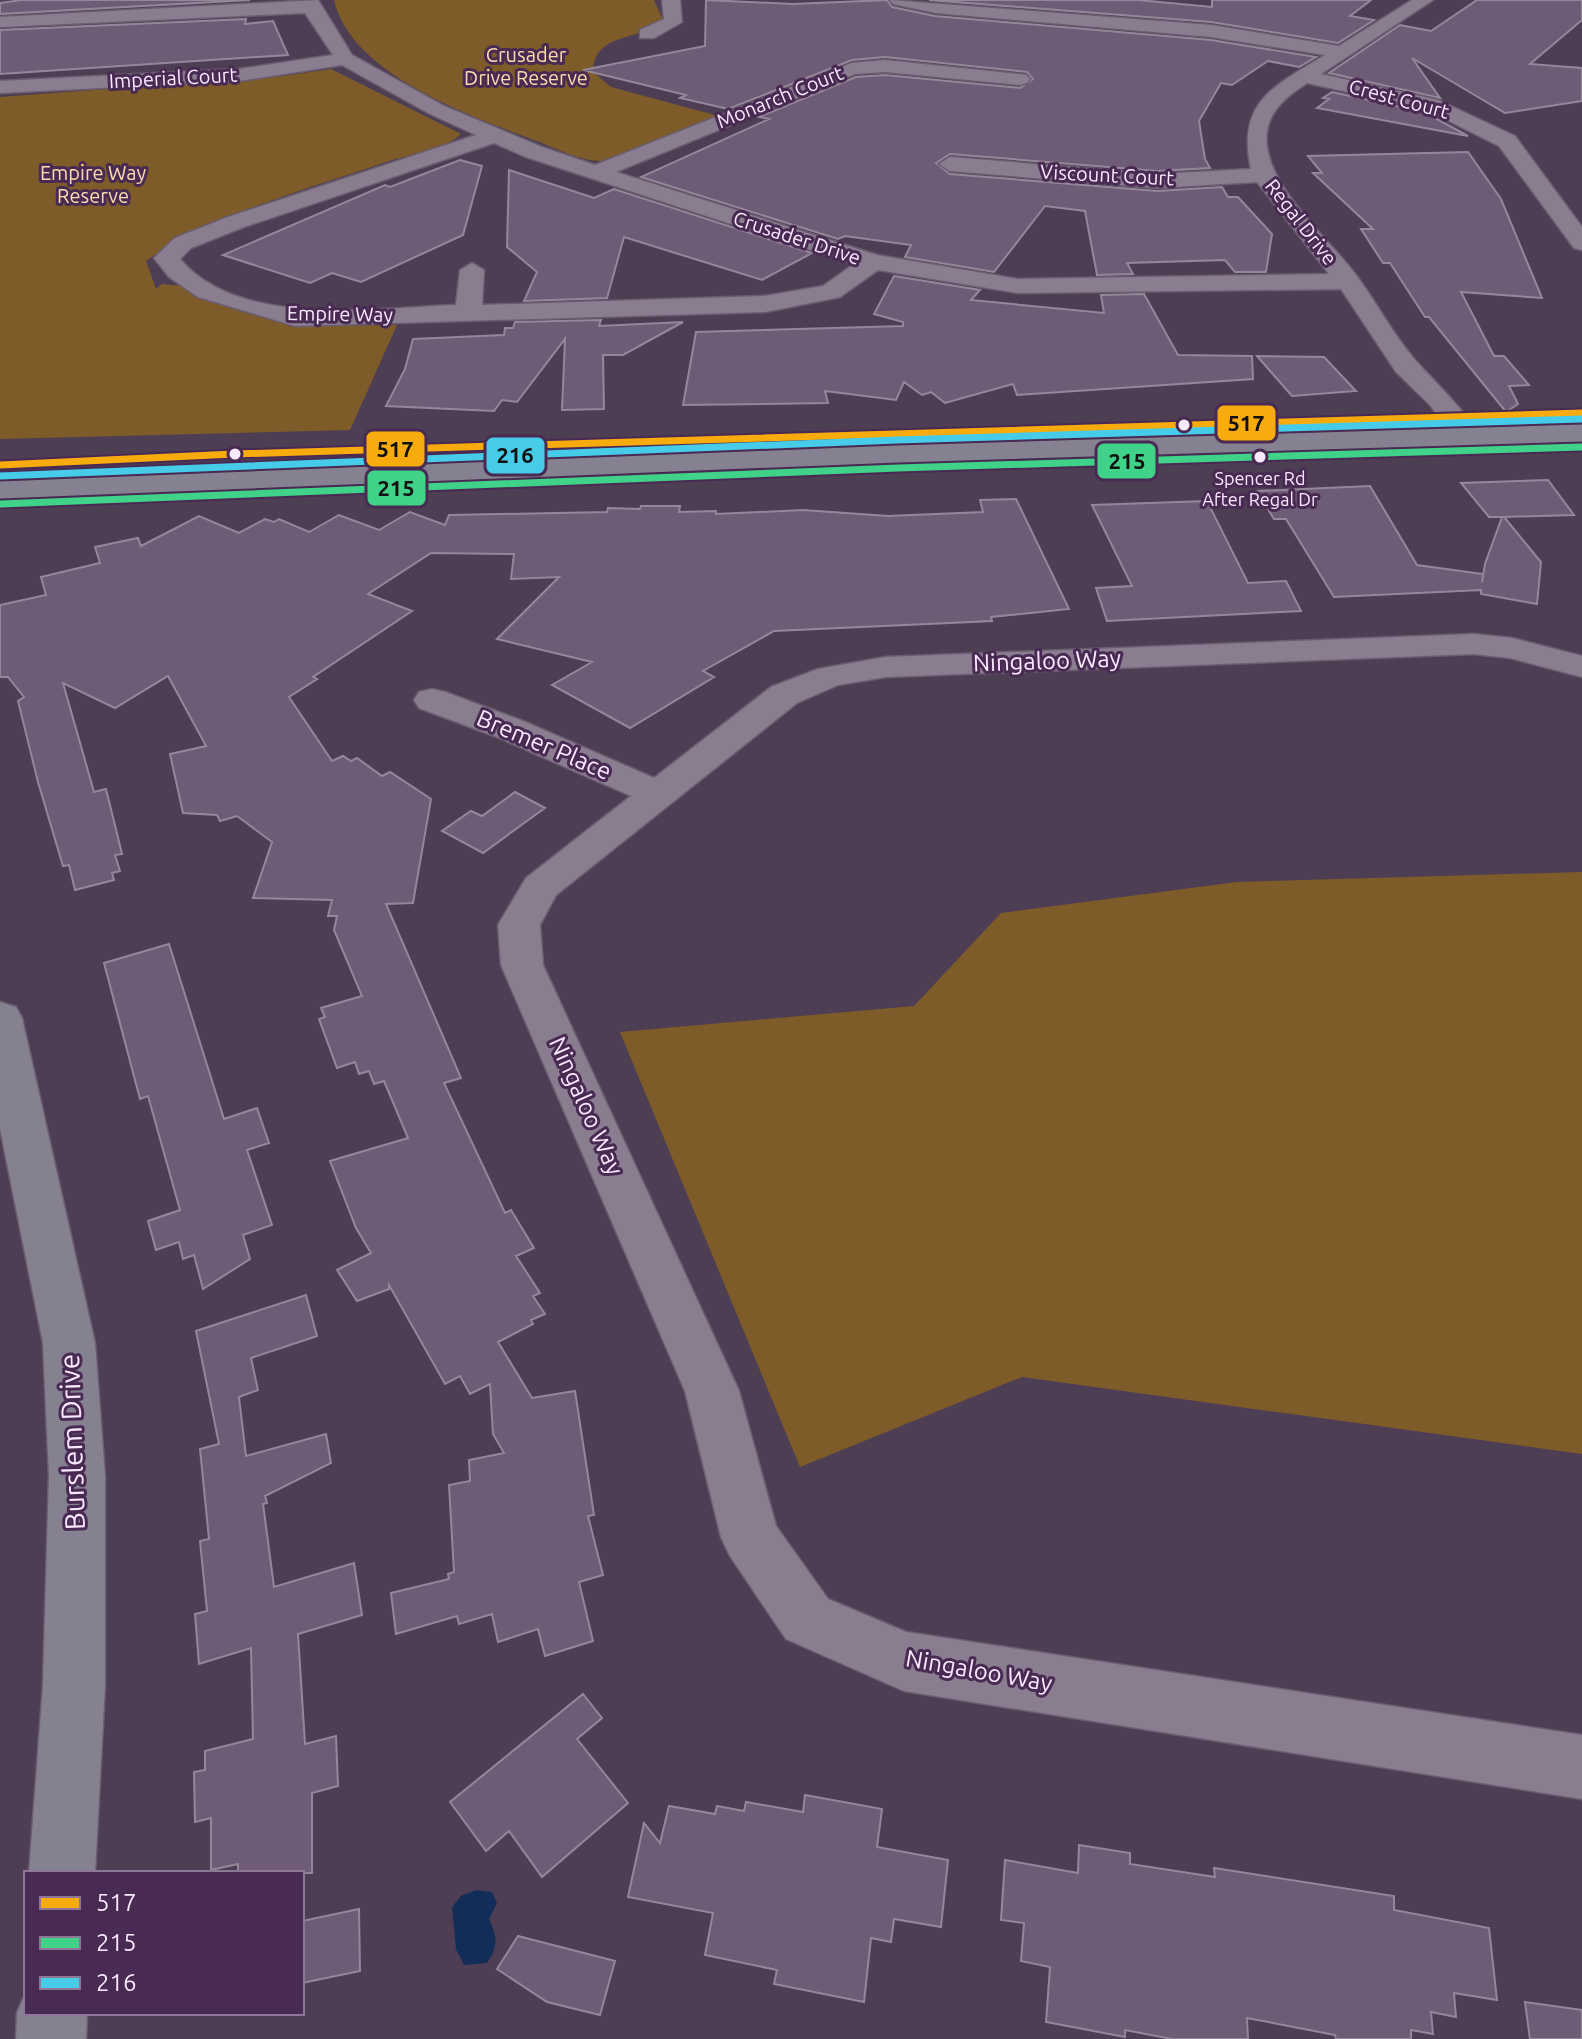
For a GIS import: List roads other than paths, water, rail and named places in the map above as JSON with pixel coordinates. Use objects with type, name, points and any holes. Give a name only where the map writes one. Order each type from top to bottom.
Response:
[{"type":"main road","points":[[1,472],[163,483],[567,466],[1341,441],[1582,413]]},
{"type":"main road","points":[[1204,423],[1248,433],[1318,432],[1332,434],[1341,441]]},
{"type":"main road","points":[[1,472],[426,448],[1204,423],[1446,427],[1582,433]]},
{"type":"main road","points":[[426,448],[427,454],[437,460],[567,466]]},
{"type":"main road","points":[[0,505],[46,497],[110,494],[163,483]]},
{"type":"main road","name":"Burslem Drive","points":[[0,1018],[69,1343],[77,1476],[74,1685],[62,1871]]},
{"type":"main road","points":[[51,2039],[52,2015]]},
{"type":"street","points":[[647,34],[673,22],[671,0]]},
{"type":"street","points":[[899,0],[936,8],[1251,36],[1343,52]]},
{"type":"street","name":"Regal Drive","points":[[1424,0],[1302,76],[1267,105],[1258,123],[1256,144],[1263,175],[1348,281],[1406,366],[1414,400],[1446,427]]},
{"type":"street","points":[[0,22],[310,4]]},
{"type":"street","name":"Crusader Drive","points":[[310,4],[345,59],[437,110],[534,152],[873,262],[1018,286],[1348,281]]},
{"type":"street","points":[[1166,27],[1175,7]]},
{"type":"street","name":"Imperial Court","points":[[0,87],[239,75],[345,59]]},
{"type":"street","name":"Monarch Court","points":[[596,172],[852,69],[885,66],[1020,79]]},
{"type":"street","name":"Crest Court","points":[[1302,76],[1431,104],[1507,141],[1582,243]]},
{"type":"street","name":"Empire Way","points":[[496,135],[236,222],[183,243],[166,258],[176,273],[225,300],[295,318],[765,304],[831,292],[873,262]]},
{"type":"street","name":"Viscount Court","points":[[950,164],[1157,181],[1263,175]]},
{"type":"street","points":[[468,314],[472,270]]},
{"type":"street","name":"Ningaloo Way","points":[[1582,667],[1512,648],[1474,644],[886,667],[830,676],[784,695],[656,793],[540,887],[519,925],[522,965],[712,1391],[750,1537],[807,1619],[904,1661],[1582,1767]]},
{"type":"street","name":"Bremer Place","points":[[432,700],[510,729],[656,793]]},
{"type":"water","points":[[476,1890],[492,1892],[497,1903],[489,1919],[495,1946],[487,1963],[464,1965],[456,1949],[452,1907],[461,1896]]},
{"type":"place","name":"Spencer Rd After Regal Dr","points":[[1260,457]]},
{"type":"park label","name":"Crusader Drive Reserve","points":[[526,66]]},
{"type":"park label","name":"Empire Way Reserve","points":[[93,184]]}]
